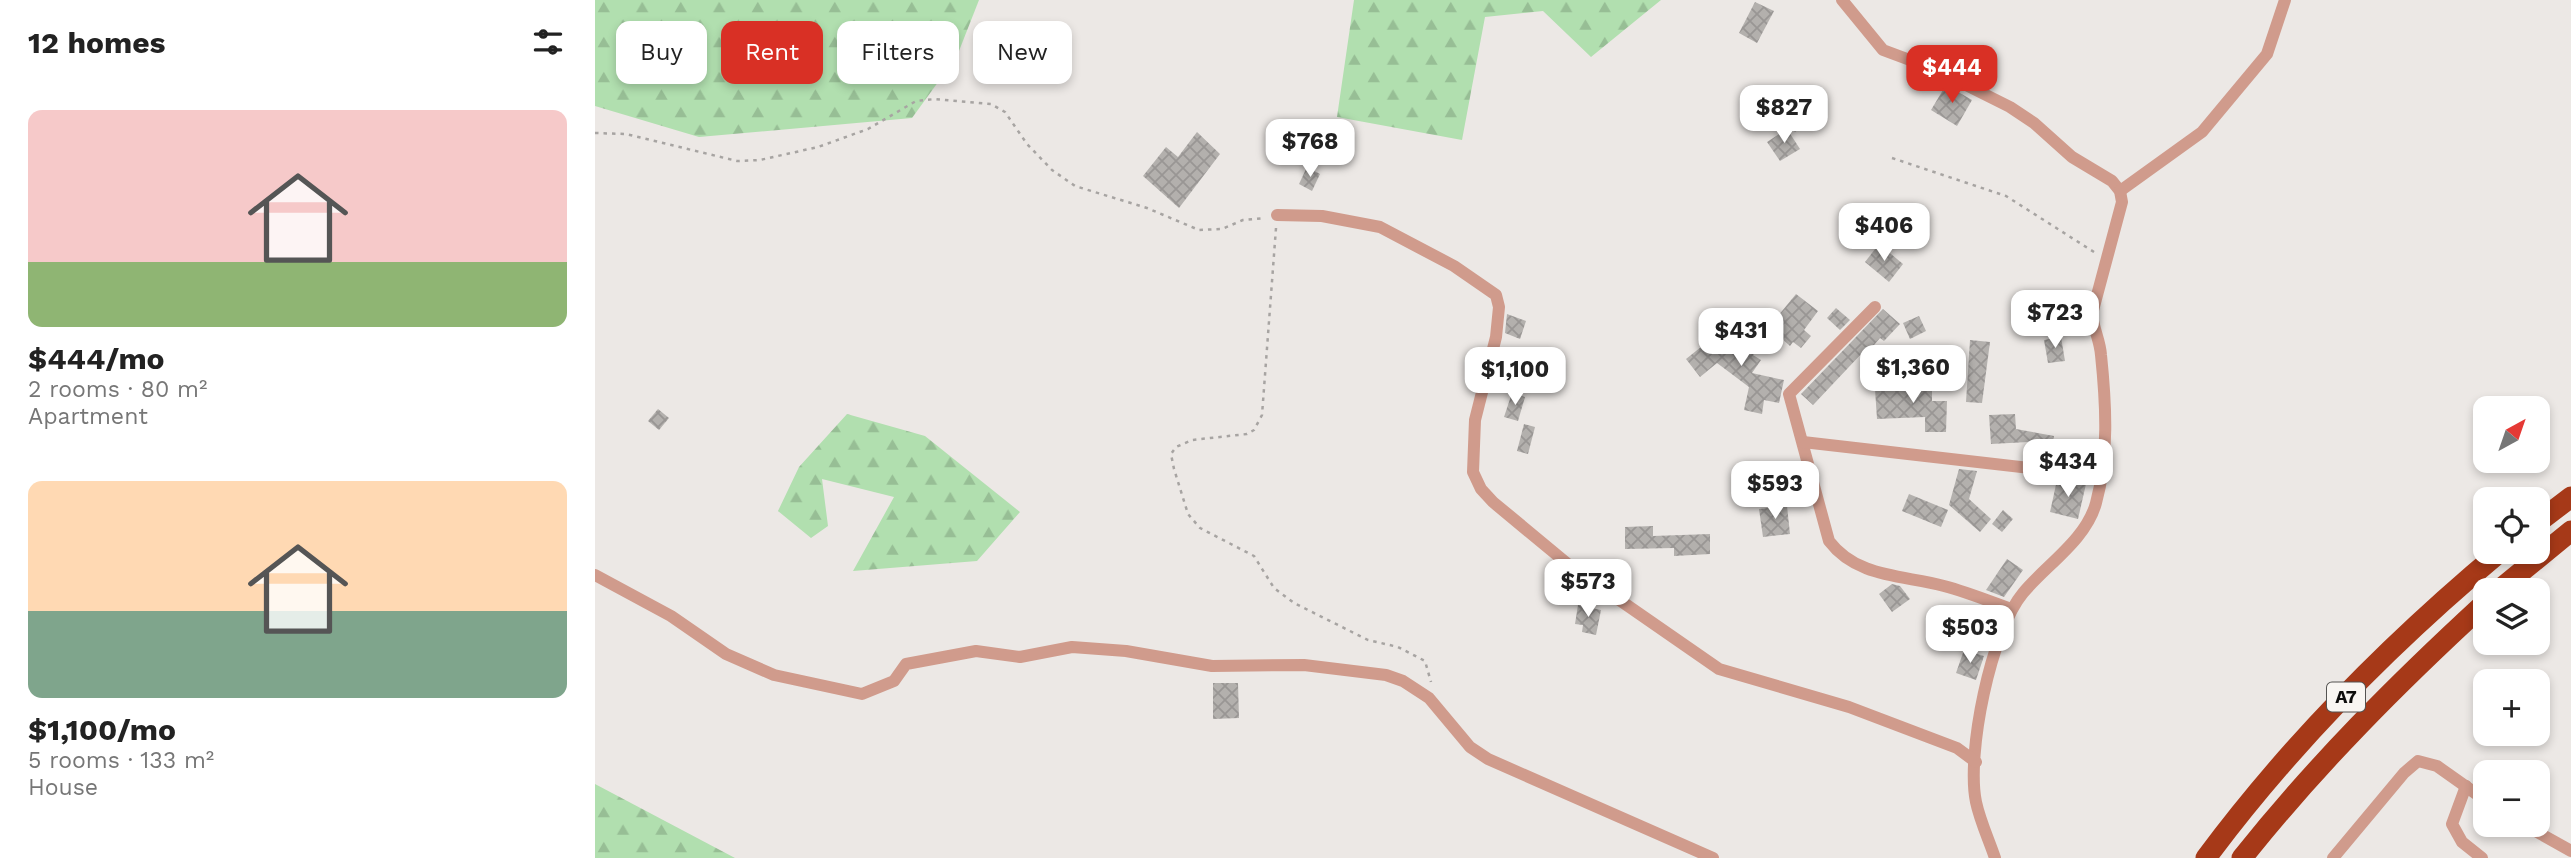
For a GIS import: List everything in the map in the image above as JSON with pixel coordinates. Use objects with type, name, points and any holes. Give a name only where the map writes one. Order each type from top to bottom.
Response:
[{"type":"highway","points":[[2550,513],[2571,497]]},
{"type":"highway","points":[[2514,578],[2571,531]]},
{"type":"highway","name":"A7","points":[[2206,858],[2236,817],[2395,644],[2486,564]]},
{"type":"highway","name":"A7","points":[[2242,858],[2328,755],[2405,677],[2473,614]]},
{"type":"street","points":[[1842,0],[1884,50],[1934,69],[2010,107],[2034,123],[2071,157],[2112,181],[2120,191],[2122,202],[2092,314],[2101,355],[2106,409],[2097,503],[2090,521],[2011,609],[2001,629],[1984,689],[1976,762],[1976,802],[1995,858]]},
{"type":"street","points":[[2120,191],[2201,132],[2267,54],[2285,0]]},
{"type":"street","points":[[1277,215],[1322,216],[1380,227],[1454,266],[1496,295],[1499,307],[1496,337],[1475,420],[1473,472],[1481,489],[1493,502],[1569,565],[1719,669],[1849,707],[1957,748],[1976,762]]},
{"type":"street","points":[[1875,307],[1818,368],[1791,389],[1790,404],[1829,541],[1845,558],[1877,573],[1941,585],[2011,609]]},
{"type":"street","points":[[1803,442],[2100,476]]},
{"type":"street","points":[[595,575],[671,616],[748,666],[862,694],[894,681],[907,664],[976,651],[1020,657],[1072,647],[1126,652],[1212,666],[1304,665],[1386,675],[1403,681],[1429,698],[1470,747],[1488,759],[1713,858]]},
{"type":"street","points":[[2333,858],[2404,773],[2418,761],[2430,762],[2473,791]]},
{"type":"street","points":[[2466,786],[2452,824],[2462,842],[2482,858]]},
{"type":"street","points":[[2546,837],[2571,851]]},
{"type":"path","points":[[595,133],[626,134],[737,161],[760,160],[818,147],[868,129],[916,102],[935,99],[991,104],[1005,112],[1027,144],[1062,180],[1088,191],[1147,208],[1199,230],[1222,229],[1243,220],[1277,215],[1262,415],[1254,430],[1247,434],[1192,440],[1176,447],[1171,454],[1172,461],[1184,502],[1192,521],[1200,528],[1254,556],[1275,588],[1294,603],[1368,639],[1398,647],[1425,662],[1431,677],[1429,698]]},
{"type":"path","points":[[1892,158],[2006,197],[2106,260]]},
{"type":"green space","points":[[595,0],[979,0],[959,51],[959,21],[837,21],[837,84],[937,84],[912,118],[699,137],[595,106]]},
{"type":"green space","points":[[1354,0],[1661,0],[1591,57],[1543,11],[1485,17],[1462,140],[1337,117]]},
{"type":"green space","points":[[847,414],[925,436],[1020,512],[977,561],[853,571],[894,497],[822,479],[828,526],[811,538],[778,511],[799,467]]},
{"type":"green space","points":[[595,784],[735,858],[595,858]]},
{"type":"building","points":[[1755,2],[1774,11],[1757,43],[1739,33]]},
{"type":"building","points":[[1946,85],[1972,100],[1957,126],[1931,110]]},
{"type":"building","points":[[1797,97],[1813,119],[1795,132],[1779,111]]},
{"type":"building","points":[[1787,129],[1800,149],[1780,161],[1767,142]]},
{"type":"building","points":[[1197,132],[1220,154],[1179,208],[1143,176],[1166,147],[1178,157]]},
{"type":"building","points":[[1307,167],[1320,174],[1312,191],[1299,184]]},
{"type":"building","points":[[1879,244],[1903,264],[1889,282],[1865,262]]},
{"type":"building","points":[[1796,294],[1818,311],[1804,330],[1811,336],[1801,348],[1793,342],[1790,346],[1781,338],[1777,343],[1764,333]]},
{"type":"building","points":[[1836,308],[1850,320],[1840,330],[1827,318]]},
{"type":"building","points":[[1883,309],[1900,324],[1884,341],[1880,338],[1868,352],[1865,350],[1813,405],[1801,394]]},
{"type":"building","points":[[1507,314],[1526,321],[1520,339],[1505,333]]},
{"type":"building","points":[[1919,316],[1926,331],[1910,339],[1903,323]]},
{"type":"building","points":[[1753,328],[1767,339],[1753,355],[1761,360],[1752,373],[1784,380],[1779,403],[1764,400],[1762,414],[1744,410],[1749,387],[1717,363],[1700,377],[1686,359],[1706,343],[1711,348],[1726,337],[1736,349]]},
{"type":"building","points":[[2061,337],[2065,361],[2048,363],[2044,340]]},
{"type":"building","points":[[1970,340],[1990,342],[1982,403],[1966,402]]},
{"type":"building","points":[[1547,351],[1560,357],[1556,368],[1543,362]]},
{"type":"building","points":[[1915,377],[1932,377],[1932,401],[1947,401],[1946,432],[1925,432],[1925,417],[1877,419],[1875,389],[1915,386]]},
{"type":"building","points":[[1512,393],[1525,397],[1518,421],[1504,417]]},
{"type":"building","points":[[658,409],[669,418],[659,430],[648,421]]},
{"type":"building","points":[[2015,414],[2016,429],[2054,436],[2050,457],[2026,452],[2028,442],[1991,444],[1989,415]]},
{"type":"building","points":[[1524,424],[1535,427],[1528,454],[1517,451]]},
{"type":"building","points":[[1959,469],[1977,471],[1969,499],[1991,519],[1980,532],[1949,505]]},
{"type":"building","points":[[2057,480],[2086,484],[2078,519],[2050,512]]},
{"type":"building","points":[[1909,494],[1948,510],[1941,527],[1902,511]]},
{"type":"building","points":[[1787,506],[1790,534],[1763,537],[1759,509]]},
{"type":"building","points":[[2003,510],[2013,519],[2002,532],[1992,524]]},
{"type":"building","points":[[1653,526],[1653,536],[1710,534],[1710,554],[1674,556],[1674,548],[1625,549],[1625,527]]},
{"type":"building","points":[[2007,559],[2023,570],[2004,597],[1986,590]]},
{"type":"building","points":[[1892,584],[1900,586],[1910,599],[1892,612],[1879,594]]},
{"type":"building","points":[[1578,605],[1601,610],[1596,635],[1582,632],[1583,625],[1575,624]]},
{"type":"building","points":[[1964,650],[1984,656],[1976,680],[1956,673]]},
{"type":"building","points":[[1213,683],[1238,683],[1239,718],[1213,719]]}]
